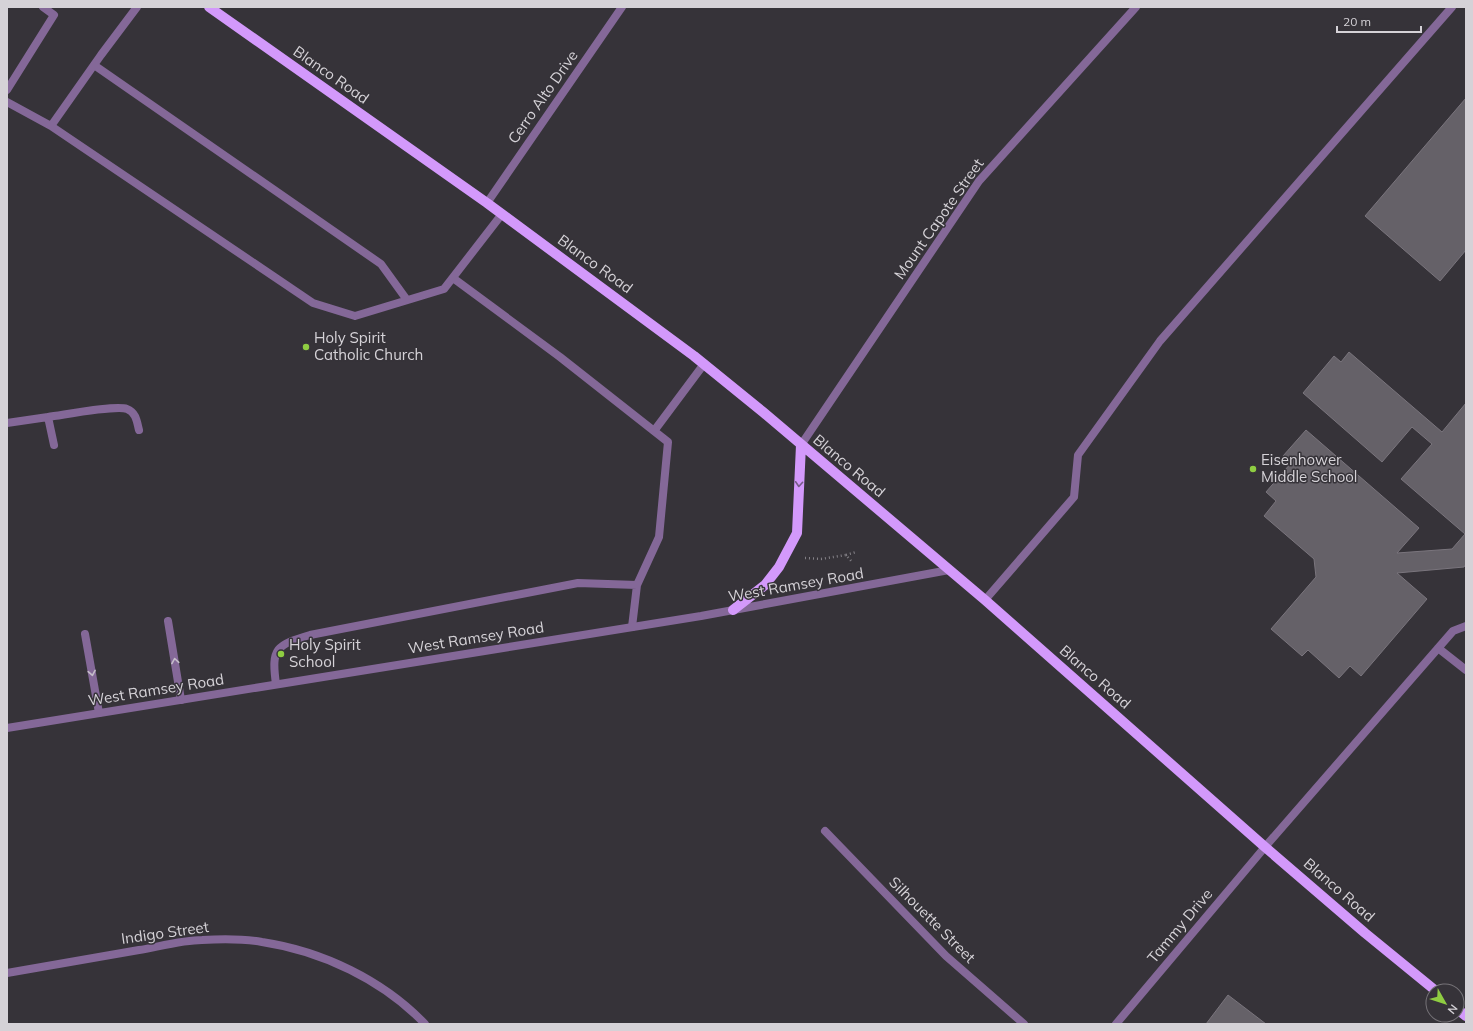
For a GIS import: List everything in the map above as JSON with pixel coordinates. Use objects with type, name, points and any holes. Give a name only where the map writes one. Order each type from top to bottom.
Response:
[{"type":"main road","name":"Blanco Road","points":[[209,7],[487,202],[704,364],[985,600],[1265,847],[1365,933],[1426,983]]},
{"type":"main road","points":[[733,610],[765,585],[779,567],[797,533],[801,445]]},
{"type":"street","points":[[7,90],[54,15],[43,7]]},
{"type":"street","points":[[51,126],[137,7]]},
{"type":"street","name":"Cerro Alto Drive","points":[[487,202],[622,7]]},
{"type":"street","name":"Mount Capote Street","points":[[801,445],[979,181],[1136,7]]},
{"type":"street","points":[[985,600],[1074,497],[1078,455],[1160,341],[1452,7]]},
{"type":"street","points":[[94,65],[382,264],[407,300]]},
{"type":"street","points":[[7,102],[51,126],[313,303],[354,316],[444,289],[502,214]]},
{"type":"street","points":[[453,278],[560,357],[668,442],[659,537],[637,585],[632,627]]},
{"type":"street","points":[[654,431],[704,364]]},
{"type":"street","points":[[7,422],[114,408],[127,409],[135,416],[139,430]]},
{"type":"street","points":[[48,417],[54,445]]},
{"type":"street","name":"West Ramsey Road","points":[[7,728],[632,627],[949,570]]},
{"type":"street","points":[[276,684],[274,663],[277,651],[286,642],[310,635],[578,583],[637,585]]},
{"type":"street","points":[[168,620],[181,700]]},
{"type":"street","name":"Tammy Drive","points":[[1116,1024],[1265,847],[1438,648],[1453,631],[1466,626]]},
{"type":"street","points":[[85,634],[99,713]]},
{"type":"street","points":[[1438,648],[1466,670]]},
{"type":"street","name":"Silhouette Street","points":[[825,831],[946,956],[1024,1024]]},
{"type":"street","name":"Indigo Street","points":[[7,973],[200,940],[261,942],[290,947],[319,956],[347,968],[398,1000],[425,1024]]},
{"type":"path","points":[[803,558],[821,560],[856,552]]},
{"type":"path","points":[[846,555],[852,562]]},
{"type":"building","points":[[1466,98],[1466,250],[1440,281],[1365,216]]},
{"type":"building","points":[[1349,352],[1442,432],[1466,403],[1466,564],[1464,567],[1397,573],[1427,599],[1361,676],[1350,666],[1339,678],[1308,650],[1302,656],[1271,629],[1316,577],[1314,559],[1264,516],[1276,501],[1266,492],[1291,463],[1283,456],[1306,430],[1419,528],[1397,553],[1452,549],[1465,534],[1401,479],[1432,444],[1412,427],[1382,462],[1303,393],[1334,356],[1341,362]]},
{"type":"building","points":[[1228,995],[1266,1024],[1206,1024]]},
{"type":"place","name":"Holy Spirit Catholic Church","points":[[306,347]]},
{"type":"place","name":"Eisenhower Middle School","points":[[1253,469]]},
{"type":"place","name":"Holy Spirit School","points":[[281,654]]}]
